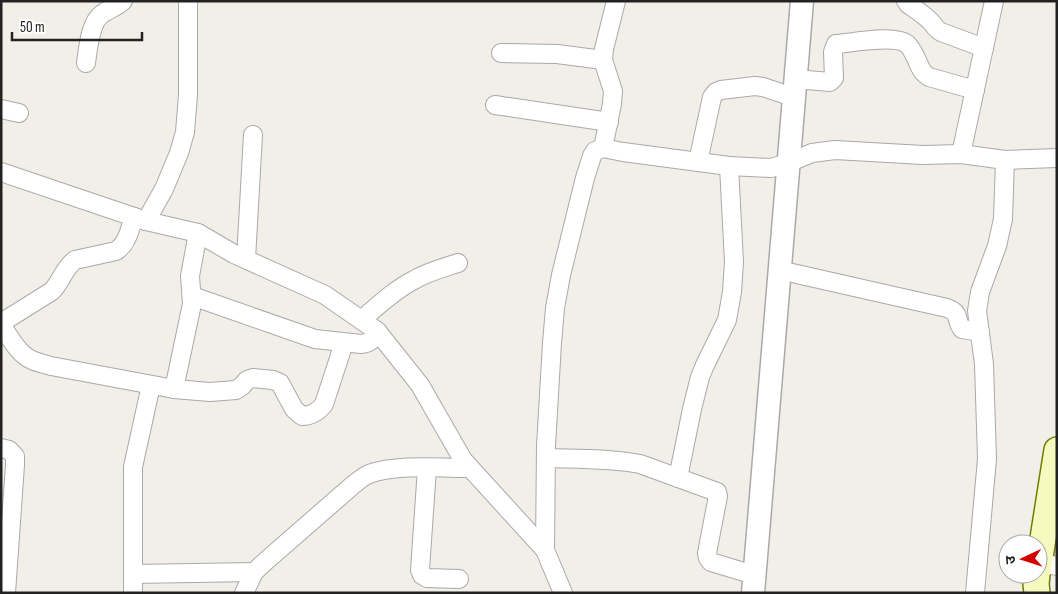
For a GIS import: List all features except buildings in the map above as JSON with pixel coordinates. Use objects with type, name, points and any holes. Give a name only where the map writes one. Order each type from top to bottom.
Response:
[{"type":"main road","points":[[1048,534],[1057,450]]},
{"type":"street","points":[[86,63],[91,34],[96,21],[101,14],[117,7],[123,1]]},
{"type":"street","points":[[188,1],[188,95],[185,132],[164,189],[140,219],[121,248],[116,251],[75,260],[70,264],[52,291],[1,324],[26,357],[51,366],[174,389],[210,392],[236,390],[253,378],[273,380],[280,383],[294,409],[302,416],[308,416],[324,404],[344,343]]},
{"type":"street","points":[[603,148],[613,91],[603,60],[616,1]]},
{"type":"street","points":[[546,458],[632,462],[717,492],[718,496],[707,553],[708,558],[711,562],[753,584],[802,1]]},
{"type":"street","points":[[906,1],[928,18],[937,30],[984,48]]},
{"type":"street","points":[[962,154],[994,1]]},
{"type":"street","points":[[698,162],[712,97],[716,92],[755,86],[794,88],[830,82],[834,78],[833,52],[836,44],[886,39],[906,43],[912,50],[923,72],[929,77],[975,90]]},
{"type":"street","points":[[501,53],[557,54],[603,60]]},
{"type":"street","points":[[495,105],[609,122]]},
{"type":"street","points":[[1,109],[19,114]]},
{"type":"street","points":[[246,259],[253,135]]},
{"type":"street","points":[[545,550],[546,458],[554,317],[561,274],[587,171],[595,151],[603,148],[729,166],[771,168],[812,153],[835,150],[923,155],[962,154],[1004,160],[1057,158]]},
{"type":"street","points":[[975,593],[986,459],[984,364],[977,311],[980,292],[997,246],[1003,219],[1004,160]]},
{"type":"street","points":[[678,478],[700,377],[727,320],[732,292],[734,262],[729,166]]},
{"type":"street","points":[[1,172],[140,219],[198,232],[234,254],[326,295],[361,320],[376,332],[420,386],[462,460],[545,550],[563,593]]},
{"type":"street","points":[[174,389],[192,304],[190,276],[198,232]]},
{"type":"street","points":[[361,320],[408,283],[425,274],[458,263]]},
{"type":"street","points":[[779,270],[947,308],[954,311],[957,315],[962,329],[980,332]]},
{"type":"street","points":[[192,296],[315,339],[368,344],[372,341],[376,332]]},
{"type":"street","points":[[133,593],[133,468],[151,384]]},
{"type":"street","points":[[1,448],[9,450],[15,456],[6,593]]},
{"type":"street","points":[[427,468],[420,570],[422,575],[427,578],[459,579]]},
{"type":"street","points":[[244,593],[254,572],[367,475],[386,470],[470,468]]},
{"type":"street","points":[[133,574],[254,572]]}]
